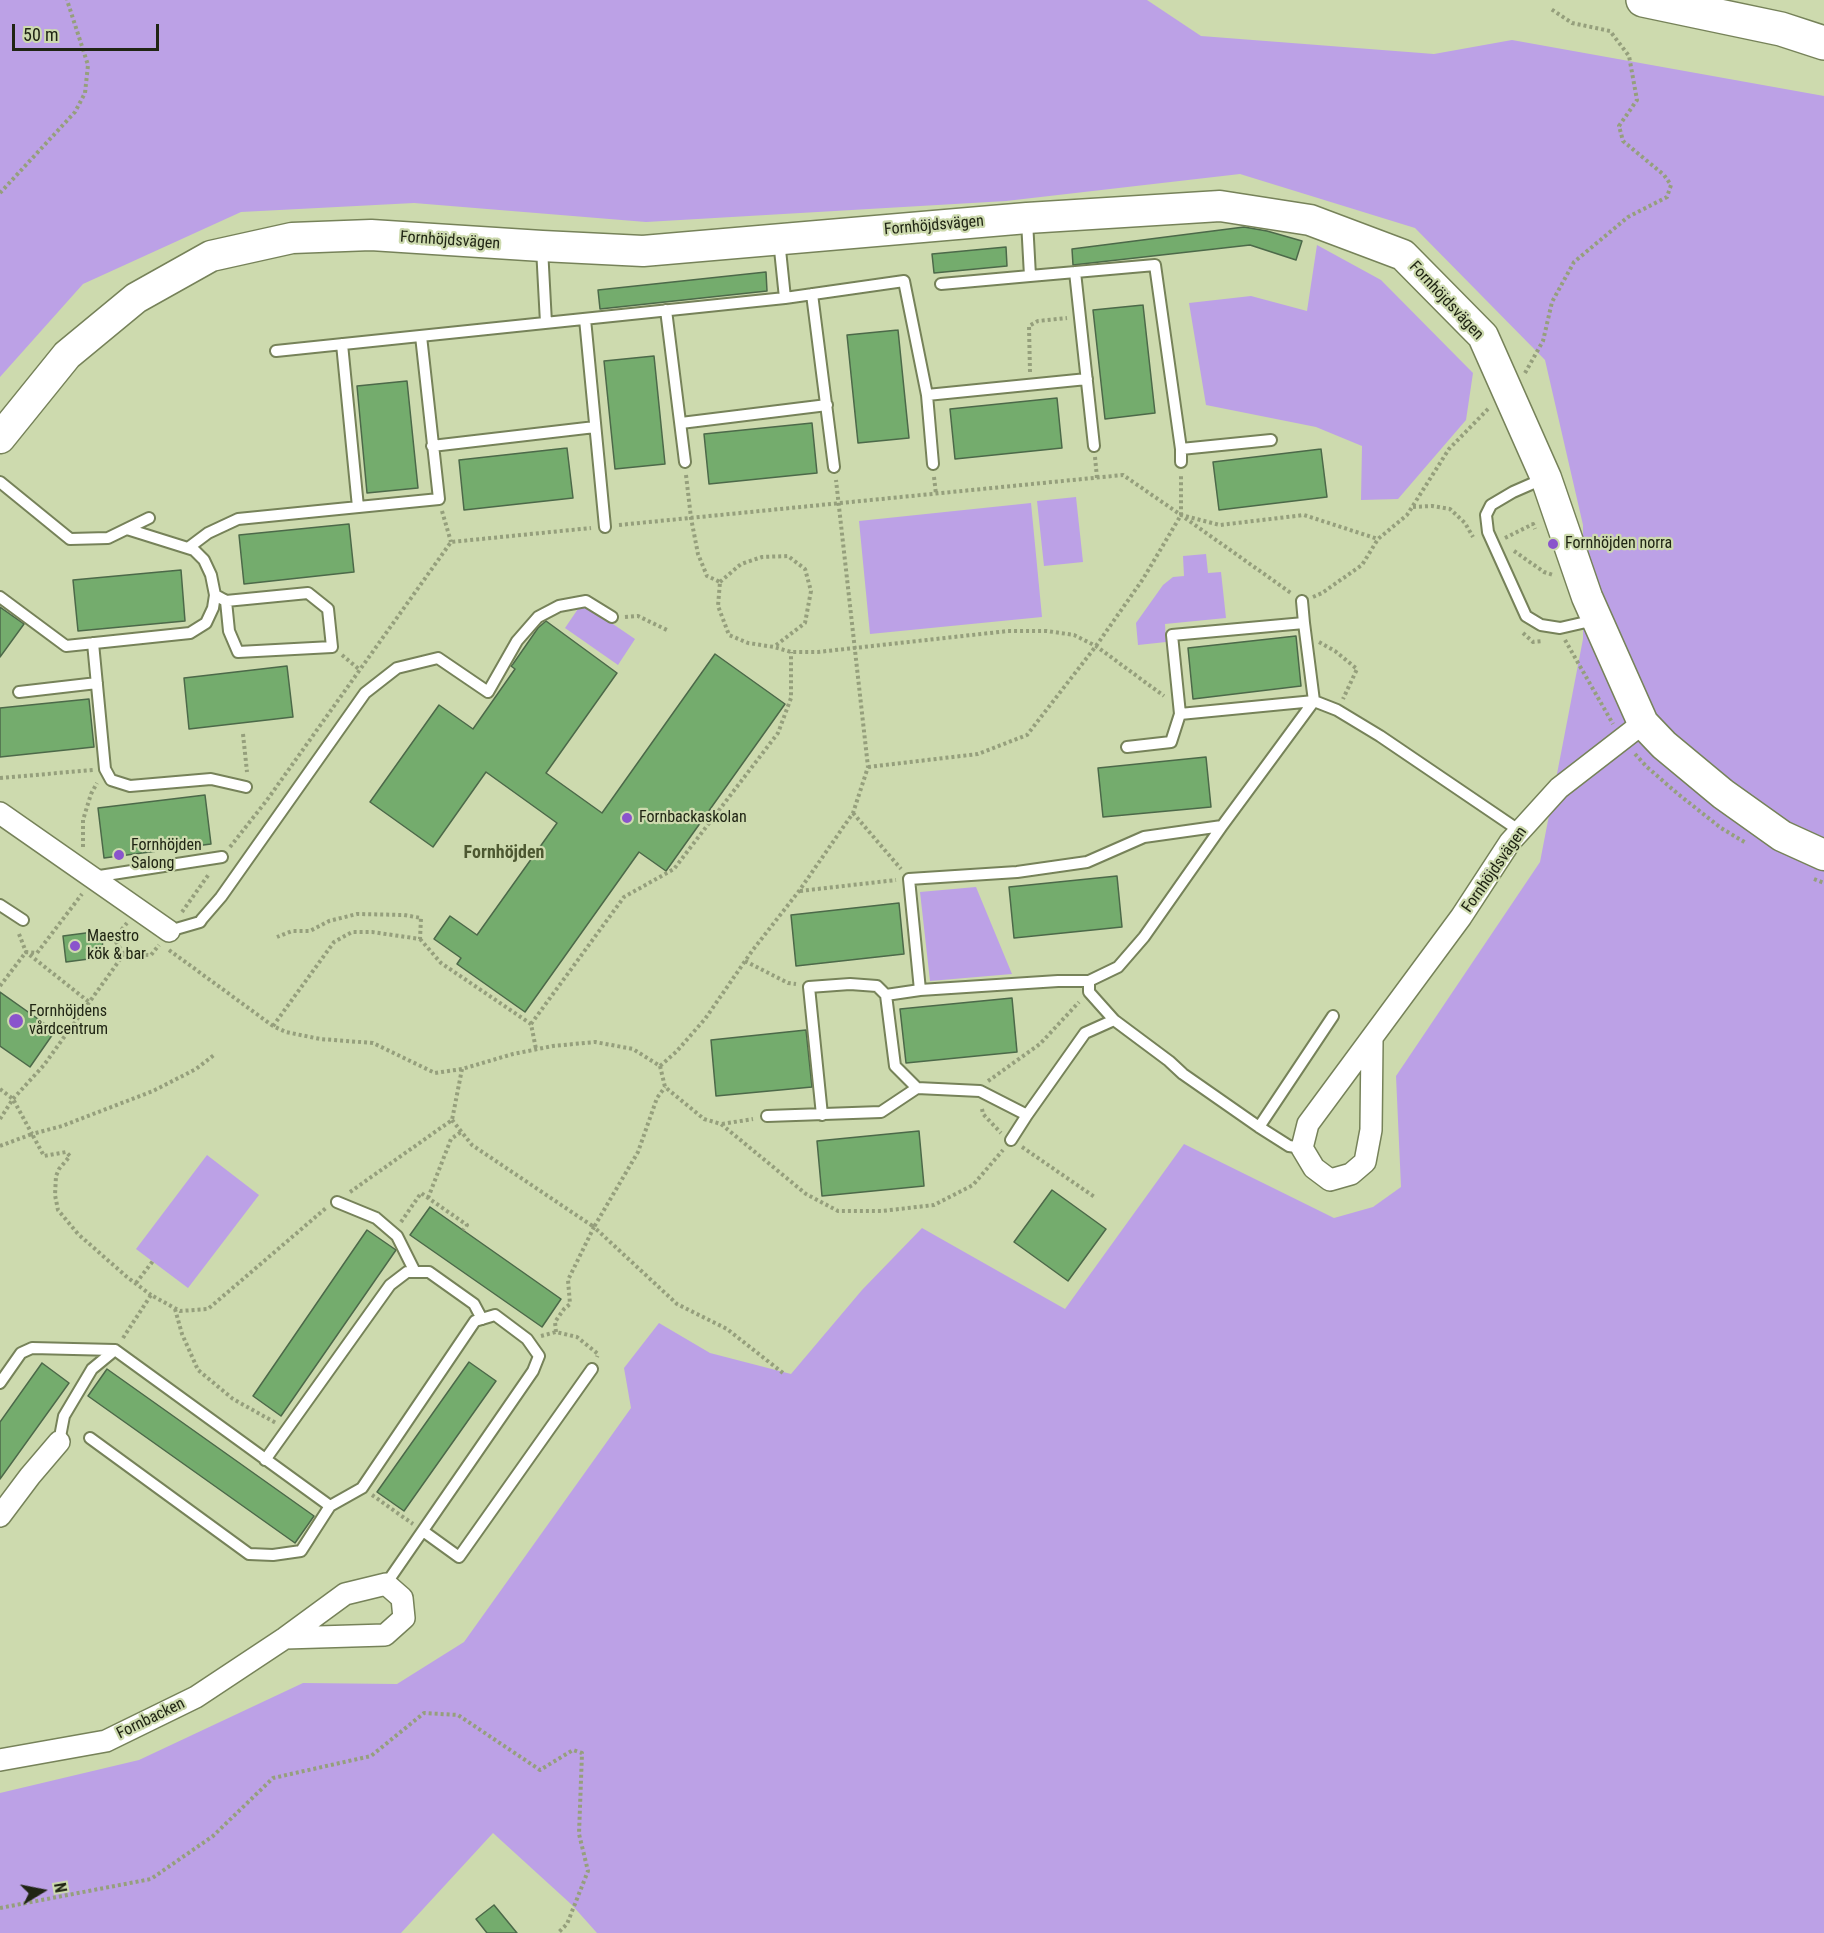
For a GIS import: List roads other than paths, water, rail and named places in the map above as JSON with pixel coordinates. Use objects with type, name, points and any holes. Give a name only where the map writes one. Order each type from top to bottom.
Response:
[{"type":"highway","points":[[1643,0],[1781,29],[1824,43]]},
{"type":"street","name":"Fornhöjdsvägen","points":[[0,438],[67,355],[136,298],[211,256],[292,238],[360,236],[643,250],[1027,218],[1220,206],[1310,220],[1403,255],[1483,336],[1546,478],[1597,619],[1643,723],[1664,745],[1732,800],[1782,836],[1824,855]]},
{"type":"street","name":"Fornhöjdsvägen","points":[[1302,1148],[1308,1124],[1372,1041],[1461,917],[1510,842],[1558,788],[1643,723]]},
{"type":"street","points":[[0,813],[82,879],[160,937]]},
{"type":"street","points":[[1302,1148],[1314,1168],[1330,1180],[1351,1174],[1365,1162],[1371,1130],[1372,1041]]},
{"type":"street","points":[[0,1516],[59,1442]]},
{"type":"street","points":[[285,1638],[385,1635],[404,1618],[402,1598],[386,1584]]},
{"type":"street","name":"Fornbacken","points":[[0,1760],[106,1741],[196,1697],[285,1638],[345,1594],[386,1584]]},
{"type":"lane","points":[[1027,218],[1030,276]]},
{"type":"lane","points":[[779,239],[785,298]]},
{"type":"lane","points":[[542,246],[546,323]]},
{"type":"lane","points":[[941,284],[1155,265],[1181,462]]},
{"type":"lane","points":[[1075,272],[1094,446]]},
{"type":"lane","points":[[276,351],[785,298],[904,281],[927,395],[933,464]]},
{"type":"lane","points":[[812,294],[834,467]]},
{"type":"lane","points":[[666,310],[685,462]]},
{"type":"lane","points":[[585,319],[605,527]]},
{"type":"lane","points":[[188,548],[207,533],[238,519],[439,499],[420,336]]},
{"type":"lane","points":[[342,344],[358,507]]},
{"type":"lane","points":[[927,395],[1087,379]]},
{"type":"lane","points":[[681,423],[827,405]]},
{"type":"lane","points":[[432,446],[595,427]]},
{"type":"lane","points":[[1181,449],[1271,440]]},
{"type":"lane","points":[[1546,478],[1513,492],[1491,505],[1486,515],[1488,532],[1526,616],[1541,625],[1560,628],[1597,619]]},
{"type":"lane","points":[[0,482],[70,538],[108,538],[149,518]]},
{"type":"lane","points":[[0,597],[66,646],[190,633],[206,623],[213,608],[215,595],[211,575],[204,560],[194,550],[127,529]]},
{"type":"lane","points":[[215,595],[226,601],[308,593],[328,609],[332,647],[238,652],[229,631],[226,601]]},
{"type":"lane","points":[[160,937],[200,922],[221,897],[365,693],[397,668],[438,658],[488,692],[517,640],[538,617],[560,606],[586,601],[612,617]]},
{"type":"lane","points":[[1089,987],[1118,968],[1144,937],[1314,701],[1302,601]]},
{"type":"lane","points":[[1127,747],[1172,742],[1180,714],[1172,635],[1304,623]]},
{"type":"lane","points":[[93,644],[105,769],[111,780],[130,786],[211,779],[246,786]]},
{"type":"lane","points":[[19,692],[97,683]]},
{"type":"lane","points":[[1180,714],[1314,701],[1337,710],[1380,736],[1520,831]]},
{"type":"lane","points":[[920,990],[909,879],[1017,872],[1087,862],[1144,837],[1222,826]]},
{"type":"lane","points":[[82,879],[222,857]]},
{"type":"lane","points":[[0,905],[23,920]]},
{"type":"lane","points":[[886,995],[920,990],[1058,981],[1089,987],[1114,1020],[1183,1074],[1289,1146],[1302,1148]]},
{"type":"lane","points":[[822,1115],[809,987],[850,984],[877,986],[886,995],[895,1065],[917,1088]]},
{"type":"lane","points":[[1259,1127],[1333,1016]]},
{"type":"lane","points":[[1011,1140],[1085,1033],[1114,1020]]},
{"type":"lane","points":[[767,1116],[881,1112],[917,1088],[980,1091],[1027,1115]]},
{"type":"lane","points":[[337,1202],[376,1218],[397,1236],[415,1272]]},
{"type":"lane","points":[[265,1460],[390,1285],[407,1272],[429,1272],[474,1304],[482,1319]]},
{"type":"lane","points":[[90,1438],[249,1554],[273,1555],[301,1551],[330,1506],[362,1488],[475,1321],[495,1315],[527,1339],[539,1356],[533,1371],[386,1584]]},
{"type":"lane","points":[[0,1383],[21,1353],[32,1348],[115,1350],[330,1506]]},
{"type":"lane","points":[[59,1442],[64,1416],[92,1369],[115,1350]]},
{"type":"lane","points":[[423,1531],[459,1557],[592,1368]]},
{"type":"place","name":"Fornhöjden norra","points":[[1553,544]]},
{"type":"place","name":"Fornbackaskolan","points":[[627,818]]},
{"type":"place","name":"Fornhöjden Salong","points":[[119,855]]},
{"type":"place","name":"Maestro kök & bar","points":[[75,946]]},
{"type":"place","name":"Fornhöjdens vårdcentrum","points":[[16,1021]]},
{"type":"district","name":"Fornhöjden","points":[[504,853]]}]
